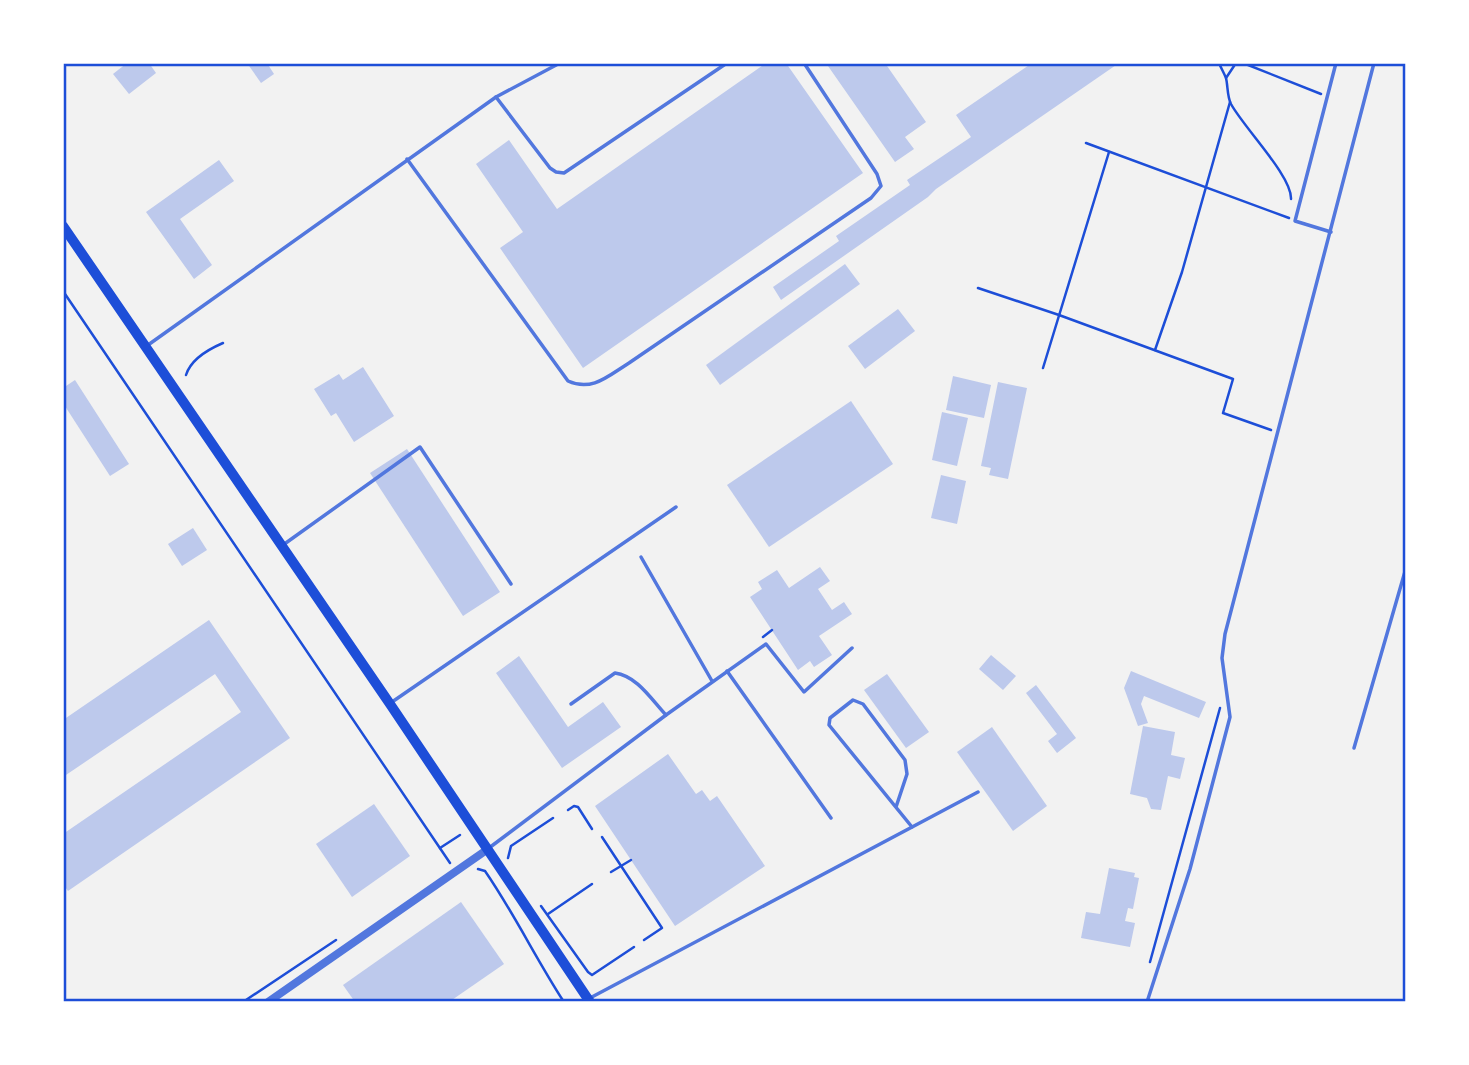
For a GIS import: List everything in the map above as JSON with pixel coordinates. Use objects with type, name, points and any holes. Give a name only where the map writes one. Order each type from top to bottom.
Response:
[{"type":"main road","points":[[63,226],[589,1000]]},
{"type":"street","points":[[268,1002],[488,849]]},
{"type":"lane","points":[[146,346],[496,97],[560,63]]},
{"type":"lane","points":[[496,97],[550,168],[564,173],[727,63]]},
{"type":"lane","points":[[407,159],[568,381],[581,387],[597,382],[629,363],[871,198],[881,186],[877,174],[804,63]]},
{"type":"lane","points":[[1331,232],[1295,221],[1336,63]]},
{"type":"lane","points":[[1147,1002],[1190,869],[1230,717],[1222,658],[1225,634],[1374,63]]},
{"type":"lane","points":[[282,546],[420,447],[511,584]]},
{"type":"lane","points":[[390,704],[676,507]]},
{"type":"lane","points":[[641,557],[712,681]]},
{"type":"lane","points":[[1354,748],[1406,568]]},
{"type":"lane","points":[[488,849],[712,681],[766,644],[804,692],[852,648]]},
{"type":"lane","points":[[727,671],[831,818]]},
{"type":"lane","points":[[571,704],[615,673],[625,674],[666,715]]},
{"type":"lane","points":[[896,807],[907,774],[905,760],[863,704],[853,700],[830,718],[829,725],[912,827]]},
{"type":"lane","points":[[589,1000],[978,792]]},
{"type":"path","points":[[1219,63],[1226,78],[1230,102],[1264,152],[1281,171],[1292,192],[1291,204]]},
{"type":"path","points":[[1226,78],[1236,63]]},
{"type":"path","points":[[1243,63],[1327,96]]},
{"type":"path","points":[[1155,350],[1182,272],[1230,102]]},
{"type":"path","points":[[1086,143],[1295,221]]},
{"type":"path","points":[[1043,368],[1109,152]]},
{"type":"path","points":[[978,288],[1233,379],[1223,412],[1277,432]]},
{"type":"path","points":[[63,291],[462,880],[478,868],[485,871],[512,909],[536,957],[564,1002]]},
{"type":"path","points":[[186,375],[188,368],[208,350],[223,343]]},
{"type":"path","points":[[1150,962],[1220,708],[1230,707]]},
{"type":"path","points":[[568,810],[574,806],[578,807],[592,829]]},
{"type":"path","points":[[510,863],[508,851],[511,846],[553,818]]},
{"type":"path","points":[[440,848],[460,835]]},
{"type":"path","points":[[602,837],[662,928],[644,940]]},
{"type":"path","points":[[611,872],[631,860]]},
{"type":"path","points":[[547,915],[592,884]]},
{"type":"path","points":[[540,904],[587,972],[592,975],[634,947]]},
{"type":"path","points":[[243,1002],[335,941]]},
{"type":"building","points":[[127,63],[149,63],[156,73],[129,94],[113,74]]},
{"type":"building","points":[[247,63],[267,63],[274,74],[261,83]]},
{"type":"building","points":[[766,63],[786,63],[863,173],[583,368],[500,248],[523,232],[476,164],[509,140],[557,209]]},
{"type":"building","points":[[832,63],[885,63],[926,122],[905,137],[914,149],[895,162],[828,66]]},
{"type":"building","points":[[1032,63],[1119,63],[781,300],[773,287],[839,241],[836,236],[910,185],[907,180],[971,137],[956,115]]},
{"type":"building","points":[[219,160],[234,181],[180,219],[212,265],[194,279],[146,212]]},
{"type":"building","points":[[845,264],[860,284],[720,385],[706,365]]},
{"type":"building","points":[[898,309],[915,331],[865,369],[848,346]]},
{"type":"building","points":[[363,367],[394,416],[354,442],[336,413],[331,416],[314,389],[339,374],[343,380]]},
{"type":"building","points":[[953,376],[991,385],[984,418],[946,410]]},
{"type":"building","points":[[75,380],[129,464],[110,476],[63,403],[63,388]]},
{"type":"building","points":[[998,382],[1027,388],[1008,479],[989,475],[991,468],[981,466]]},
{"type":"building","points":[[851,401],[893,464],[769,547],[727,485]]},
{"type":"building","points":[[942,412],[968,418],[957,466],[932,460]]},
{"type":"building","points":[[407,449],[500,592],[463,616],[370,473]]},
{"type":"building","points":[[941,475],[966,481],[957,524],[931,518]]},
{"type":"building","points":[[193,528],[207,550],[182,566],[168,544]]},
{"type":"building","points":[[820,567],[830,581],[818,589],[832,610],[844,602],[852,614],[819,636],[832,655],[814,667],[810,661],[798,670],[750,597],[762,589],[758,582],[777,570],[789,588]]},
{"type":"building","points":[[209,620],[290,738],[68,891],[63,884],[63,834],[241,712],[215,674],[63,777],[63,720]]},
{"type":"building","points":[[991,655],[1016,676],[1003,690],[979,669]]},
{"type":"building","points":[[519,656],[568,727],[603,702],[621,727],[562,768],[496,673]]},
{"type":"building","points":[[1131,671],[1206,702],[1199,718],[1144,696],[1141,704],[1148,723],[1138,726],[1124,688]]},
{"type":"building","points":[[887,674],[929,732],[906,748],[864,690]]},
{"type":"building","points":[[1036,685],[1076,738],[1057,753],[1048,741],[1057,734],[1026,693]]},
{"type":"building","points":[[1143,726],[1175,732],[1171,755],[1185,758],[1180,779],[1168,776],[1161,810],[1151,809],[1147,798],[1130,794]]},
{"type":"building","points":[[992,727],[1047,806],[1013,831],[957,752]]},
{"type":"building","points":[[668,754],[696,794],[702,790],[710,801],[717,796],[765,866],[675,926],[595,806]]},
{"type":"building","points":[[374,804],[410,856],[352,897],[316,844]]},
{"type":"building","points":[[1109,868],[1135,873],[1134,877],[1139,878],[1133,909],[1128,908],[1125,921],[1135,923],[1130,947],[1081,938],[1086,912],[1100,914]]},
{"type":"building","points":[[461,902],[504,964],[449,1002],[355,1002],[343,985]]}]
